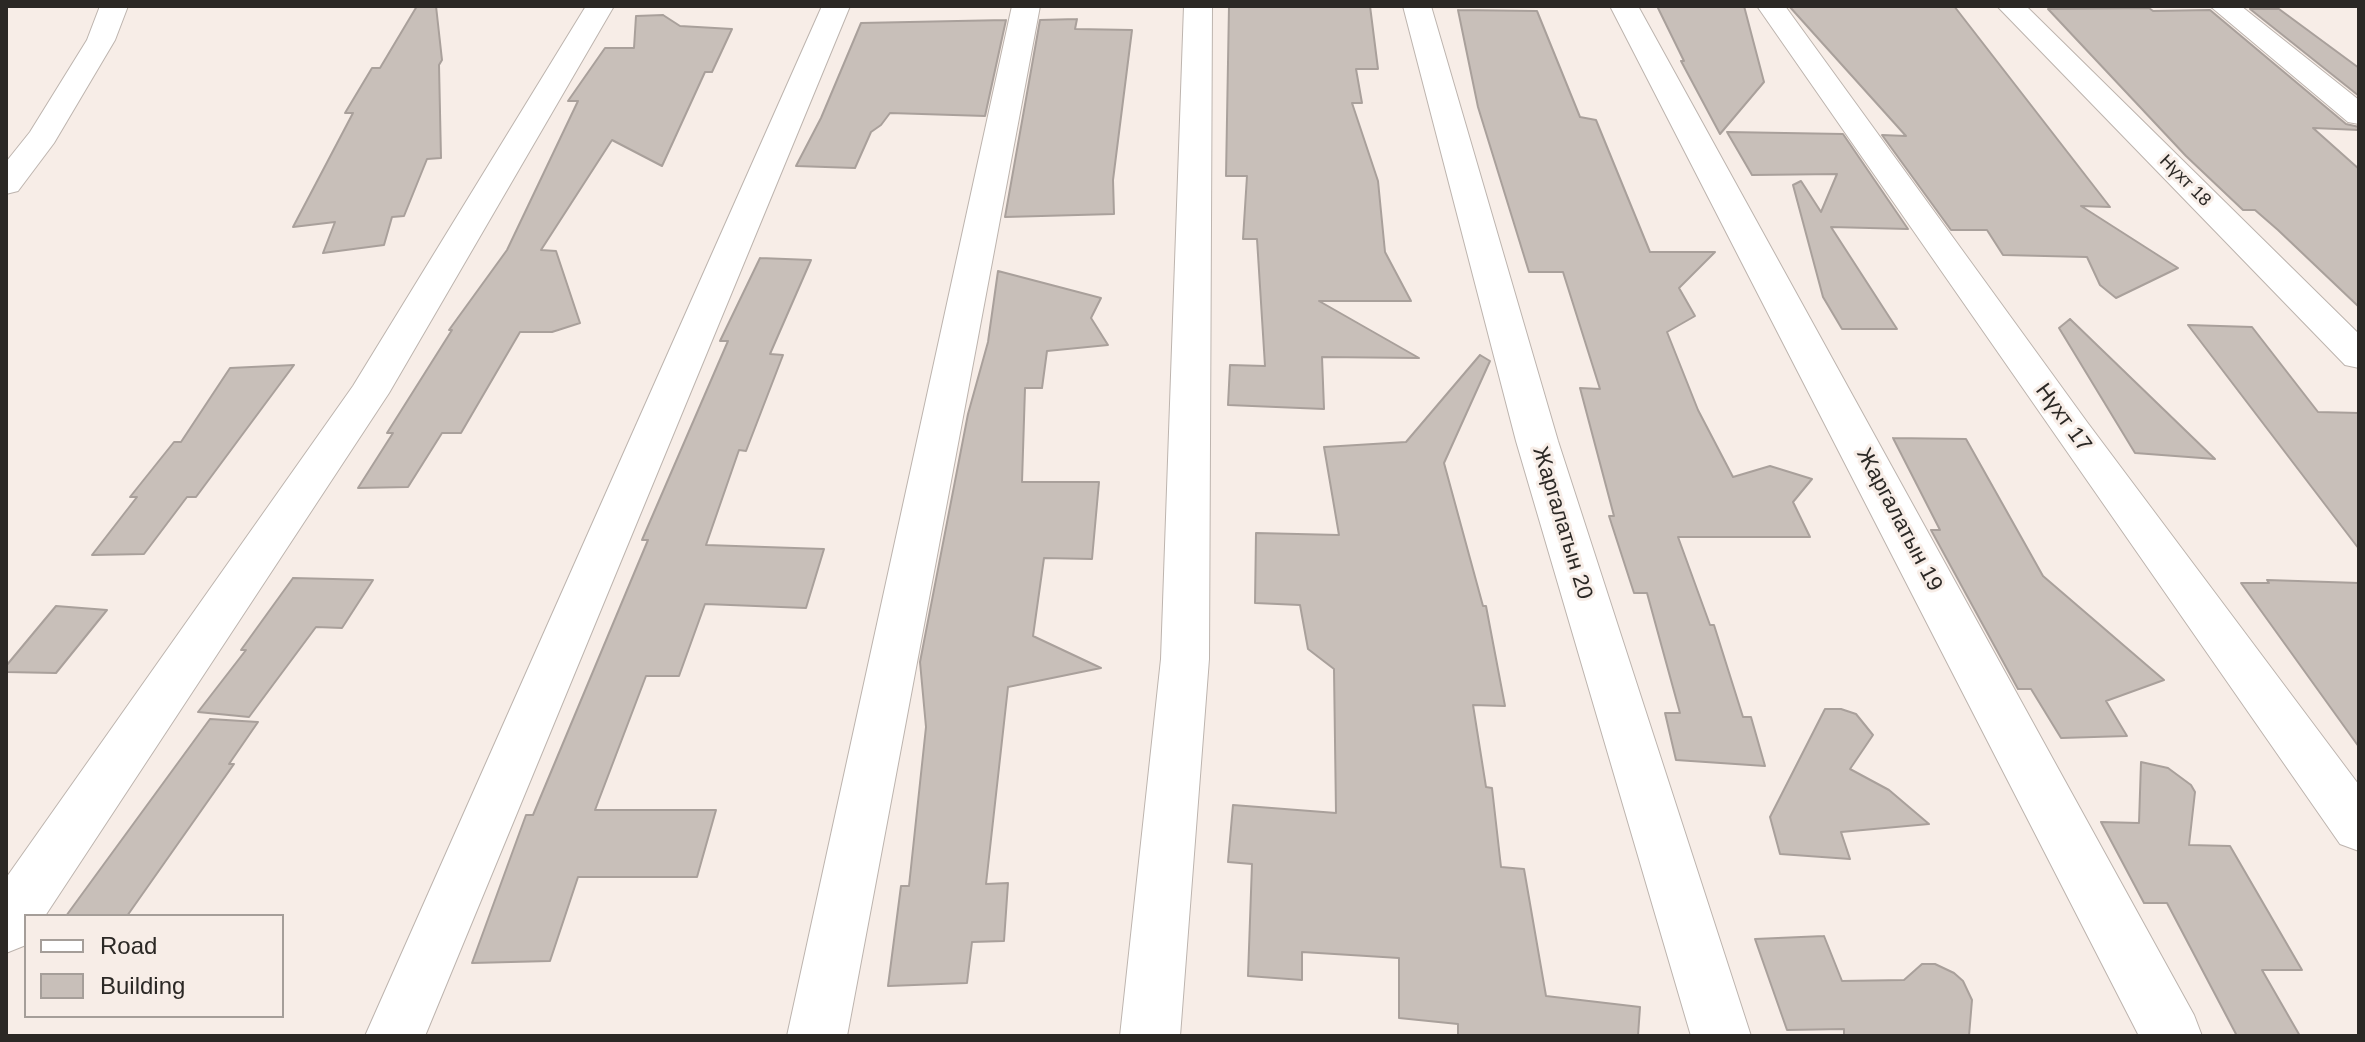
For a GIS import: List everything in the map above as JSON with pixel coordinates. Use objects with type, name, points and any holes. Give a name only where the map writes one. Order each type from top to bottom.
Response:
[{"type":"street","points":[[6,184],[43,136],[101,40],[114,6]]},
{"type":"street","points":[[6,926],[369,393],[600,6]]},
{"type":"street","points":[[395,1036],[836,6]]},
{"type":"street","points":[[817,1036],[1026,6]]},
{"type":"street","points":[[1150,1036],[1185,659],[1198,6]]},
{"type":"street","name":"Жаргалатын 20","points":[[1417,6],[1537,441],[1721,1036]]},
{"type":"street","name":"Жаргалатын 19","points":[[1624,6],[2172,1036]]},
{"type":"street","name":"Нүхт 17","points":[[1771,6],[2072,432],[2359,827]]},
{"type":"street","name":"Нүхт 18","points":[[2011,6],[2359,356]]},
{"type":"street","points":[[2224,6],[2359,115]]},
{"type":"building","points":[[417,6],[436,6],[442,60],[439,65],[441,158],[427,159],[404,216],[392,217],[384,245],[323,253],[335,222],[293,227],[353,113],[345,113],[372,68],[380,68]]},
{"type":"building","points":[[1229,6],[1370,6],[1378,69],[1356,69],[1362,103],[1352,103],[1378,181],[1385,252],[1411,301],[1319,301],[1419,358],[1322,357],[1324,409],[1228,405],[1230,365],[1265,366],[1257,239],[1243,239],[1247,176],[1226,176]]},
{"type":"building","points":[[1657,6],[1744,6],[1764,82],[1720,134],[1681,61],[1684,61]]},
{"type":"building","points":[[1789,6],[1954,6],[2110,207],[2081,206],[2178,268],[2116,298],[2100,285],[2087,257],[2003,255],[1987,230],[1951,230],[1882,135],[1906,136]]},
{"type":"building","points":[[2149,8],[2153,11],[2210,10],[2346,124],[2359,127],[2359,130],[2313,128],[2359,169],[2359,307],[2278,230],[2255,210],[2243,210],[2186,156],[2048,9]]},
{"type":"building","points":[[2250,9],[2279,9],[2359,68],[2359,96]]},
{"type":"building","points":[[1458,10],[1537,11],[1580,117],[1596,120],[1650,252],[1715,252],[1679,288],[1695,316],[1667,332],[1698,410],[1733,477],[1770,466],[1812,479],[1793,502],[1810,537],[1678,537],[1710,625],[1714,625],[1743,717],[1751,717],[1765,766],[1676,760],[1665,713],[1680,713],[1647,593],[1634,593],[1609,516],[1614,516],[1580,388],[1600,389],[1563,272],[1529,272],[1478,107]]},
{"type":"building","points":[[663,15],[680,26],[732,29],[712,72],[705,72],[662,166],[612,140],[541,250],[556,251],[580,323],[552,332],[520,332],[461,433],[442,433],[408,487],[358,488],[393,433],[387,433],[452,330],[449,330],[507,250],[578,101],[568,101],[605,48],[634,48],[636,16]]},
{"type":"building","points":[[1077,19],[1075,29],[1132,30],[1113,180],[1114,214],[1005,217],[1040,20]]},
{"type":"building","points":[[1006,20],[985,116],[890,113],[871,132],[855,168],[796,166],[821,118],[861,23]]},
{"type":"building","points":[[1727,132],[1843,134],[1908,229],[1831,227],[1897,329],[1842,329],[1823,297],[1793,185],[1801,181],[1821,212],[1837,174],[1752,175]]},
{"type":"building","points":[[760,258],[811,260],[770,354],[783,355],[746,451],[739,450],[706,545],[824,549],[806,608],[705,604],[679,676],[646,676],[595,810],[716,810],[697,877],[578,877],[550,961],[472,963],[526,815],[533,815],[648,540],[642,540],[728,341],[720,341]]},
{"type":"building","points":[[998,271],[1101,298],[1091,318],[1108,345],[1047,351],[1042,388],[1025,388],[1022,482],[1099,482],[1092,559],[1044,558],[1033,636],[1101,668],[1008,687],[986,884],[1008,883],[1004,941],[972,942],[967,983],[888,986],[901,886],[909,886],[926,727],[920,662],[968,414],[988,342]]},
{"type":"building","points":[[2070,319],[2215,459],[2135,453],[2059,328]]},
{"type":"building","points":[[2188,325],[2252,327],[2318,412],[2359,413],[2359,549]]},
{"type":"building","points":[[1480,355],[1490,361],[1444,463],[1483,606],[1486,606],[1505,706],[1473,705],[1486,787],[1492,788],[1501,867],[1524,869],[1546,996],[1640,1007],[1638,1036],[1458,1036],[1458,1024],[1399,1018],[1399,958],[1302,952],[1302,980],[1248,976],[1252,864],[1228,862],[1233,805],[1336,813],[1334,669],[1308,649],[1300,605],[1255,603],[1256,533],[1339,535],[1324,447],[1406,442]]},
{"type":"building","points":[[294,365],[196,497],[187,497],[144,554],[92,555],[137,497],[130,497],[174,442],[181,442],[230,368]]},
{"type":"building","points":[[1893,438],[1966,439],[2043,576],[2164,680],[2106,701],[2127,736],[2061,738],[2031,689],[2018,689],[1931,530],[1940,530]]},
{"type":"building","points":[[293,578],[373,580],[342,628],[316,627],[249,717],[198,712],[246,650],[241,650]]},
{"type":"building","points":[[2267,580],[2359,583],[2359,747],[2241,583],[2269,583]]},
{"type":"building","points":[[56,606],[107,610],[56,673],[6,672],[6,666]]},
{"type":"building","points":[[1825,709],[1841,709],[1856,714],[1873,735],[1850,769],[1889,790],[1929,824],[1841,832],[1850,859],[1780,854],[1770,817]]},
{"type":"building","points":[[210,719],[258,722],[229,764],[234,764],[128,914],[67,914]]},
{"type":"building","points":[[2141,762],[2168,768],[2191,785],[2195,792],[2189,845],[2230,846],[2302,970],[2262,970],[2300,1036],[2237,1036],[2167,903],[2144,903],[2101,822],[2139,823]]},
{"type":"building","points":[[1824,936],[1842,981],[1904,980],[1922,964],[1935,964],[1954,973],[1963,981],[1972,1000],[1969,1036],[1844,1036],[1844,1029],[1787,1030],[1755,939]]}]
